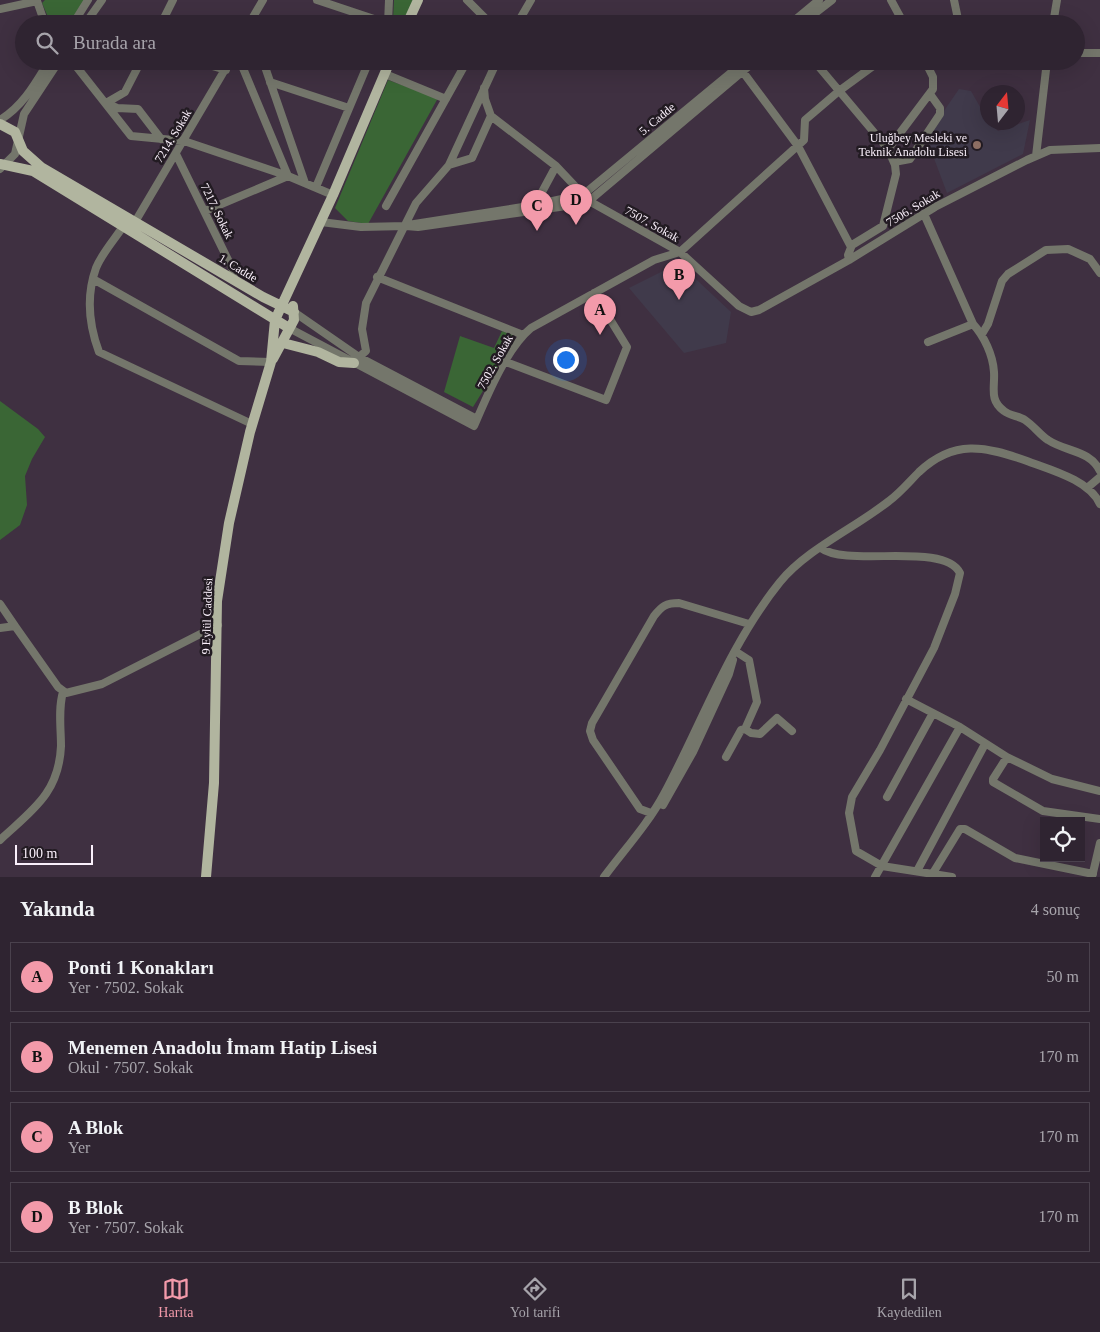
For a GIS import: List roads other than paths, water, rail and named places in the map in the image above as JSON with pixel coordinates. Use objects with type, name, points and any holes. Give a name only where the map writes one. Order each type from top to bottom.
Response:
[{"type":"main road","points":[[411,15],[418,0]]},
{"type":"main road","name":"9 Eylül Caddesi","points":[[206,877],[214,783],[217,601],[223,557],[252,424],[271,362],[275,320],[321,222],[387,70]]},
{"type":"main road","name":"1. Cadde","points":[[0,122],[12,129],[23,151],[41,167],[262,297],[281,304],[294,312]]},
{"type":"main road","name":"1. Cadde","points":[[2,166],[33,171],[290,328]]},
{"type":"main road","name":"9 Eylül Caddesi","points":[[271,362],[294,320],[292,301],[296,278]]},
{"type":"main road","points":[[282,343],[318,352],[339,362],[356,360]]},
{"type":"street","points":[[79,15],[88,0]]},
{"type":"street","points":[[91,15],[102,0]]},
{"type":"street","points":[[166,15],[173,0]]},
{"type":"street","points":[[254,15],[263,0]]},
{"type":"street","points":[[317,0],[362,15]]},
{"type":"street","points":[[389,0],[389,15]]},
{"type":"street","points":[[467,0],[481,15]]},
{"type":"street","points":[[522,15],[531,0]]},
{"type":"street","points":[[801,15],[819,0]]},
{"type":"street","points":[[813,15],[832,0]]},
{"type":"street","points":[[891,0],[899,15]]},
{"type":"street","points":[[954,0],[957,15]]},
{"type":"street","points":[[1055,15],[1058,0]]},
{"type":"street","points":[[0,8],[37,1],[42,15]]},
{"type":"street","points":[[1085,53],[1100,53]]},
{"type":"street","points":[[0,122],[21,103],[43,70]]},
{"type":"street","points":[[2,166],[15,154],[24,114],[53,70]]},
{"type":"street","points":[[79,70],[131,136],[184,141],[288,176],[333,195]]},
{"type":"street","points":[[106,103],[125,92],[136,70]]},
{"type":"street","name":"7214. Sokak","points":[[135,222],[226,70]]},
{"type":"street","points":[[244,70],[288,176]]},
{"type":"street","points":[[266,70],[305,183]]},
{"type":"street","points":[[316,187],[365,70]]},
{"type":"street","points":[[386,206],[462,70]]},
{"type":"street","points":[[356,360],[366,352],[362,329],[366,303],[377,277],[406,226],[416,204],[449,165],[493,70]]},
{"type":"street","name":"5. Cadde","points":[[584,194],[734,70]]},
{"type":"street","points":[[321,222],[361,227],[418,227],[496,218],[589,201],[744,70]]},
{"type":"street","points":[[821,70],[888,149],[894,162],[896,174],[883,226],[851,247],[848,254],[849,260]]},
{"type":"street","points":[[680,252],[804,140],[805,120],[838,91],[867,70]]},
{"type":"street","points":[[888,149],[933,89],[933,77],[930,70]]},
{"type":"street","points":[[1036,156],[1046,70]]},
{"type":"street","points":[[742,72],[798,146],[851,247]]},
{"type":"street","points":[[385,74],[446,99]]},
{"type":"street","points":[[270,82],[348,108]]},
{"type":"street","points":[[484,88],[485,99],[492,116],[556,166],[589,201]]},
{"type":"street","points":[[894,162],[910,159],[940,114],[940,108],[930,94]]},
{"type":"street","points":[[106,103],[117,108],[138,109],[161,139]]},
{"type":"street","points":[[449,165],[472,158],[492,116]]},
{"type":"street","name":"7506. Sokak","points":[[746,311],[759,310],[849,260],[924,214],[1036,156],[1050,150],[1100,148]]},
{"type":"street","name":"7217. Sokak","points":[[176,154],[233,270],[234,280]]},
{"type":"street","points":[[535,205],[556,166]]},
{"type":"street","points":[[205,211],[288,176]]},
{"type":"street","points":[[406,226],[418,222],[535,205],[584,194]]},
{"type":"street","name":"7507. Sokak","points":[[589,201],[680,252],[746,311]]},
{"type":"street","points":[[924,214],[973,324],[982,334],[992,363],[994,373],[992,392],[996,404],[1005,412],[1023,419],[1035,427],[1049,441],[1090,458],[1100,471]]},
{"type":"street","points":[[124,225],[97,267],[93,280],[89,314],[99,352],[252,424]]},
{"type":"street","points":[[982,334],[988,324],[1002,281],[1008,274],[1046,250],[1068,249],[1090,259],[1100,273]]},
{"type":"street","name":"7502. Sokak","points":[[475,422],[506,362],[523,335],[531,328],[654,260],[680,252]]},
{"type":"street","points":[[377,277],[523,335]]},
{"type":"street","points":[[93,280],[239,361],[271,362]]},
{"type":"street","points":[[506,362],[606,400],[627,347],[594,293]]},
{"type":"street","name":"1. Cadde","points":[[294,312],[356,360]]},
{"type":"street","points":[[928,342],[973,324]]},
{"type":"street","name":"1. Cadde","points":[[290,328],[475,422]]},
{"type":"street","points":[[604,877],[651,813],[675,771],[750,624],[781,580],[821,548],[890,501],[934,459],[952,450],[988,450],[1025,460],[1094,482],[1100,504]]},
{"type":"street","points":[[821,548],[834,554],[921,557],[952,564],[958,569],[959,582],[934,648],[852,797],[849,813],[856,851],[882,866],[952,877]]},
{"type":"street","points":[[651,813],[640,809],[594,740],[590,731],[592,723],[654,616],[662,606],[669,603],[679,604],[750,624]]},
{"type":"street","points":[[0,604],[63,692]]},
{"type":"street","points":[[63,692],[102,684],[218,625]]},
{"type":"street","points":[[0,628],[15,626]]},
{"type":"street","points":[[726,757],[741,730],[745,729],[757,702],[750,660],[735,651]]},
{"type":"street","points":[[610,877],[666,800],[693,752],[729,674],[735,651]]},
{"type":"street","points":[[0,840],[33,811],[48,792],[61,748],[60,704],[63,692]]},
{"type":"street","points":[[906,699],[960,727],[1007,757],[1052,780],[1100,791]]},
{"type":"street","points":[[887,797],[933,713]]},
{"type":"street","points":[[745,729],[751,734],[760,734],[777,718],[792,731]]},
{"type":"street","points":[[875,877],[960,727]]},
{"type":"street","points":[[917,870],[985,744]]},
{"type":"street","points":[[1007,757],[993,782],[1043,811],[1100,820]]},
{"type":"street","points":[[933,873],[960,828],[965,829],[1015,858],[1092,876],[1098,861],[1100,843]]},
{"type":"place","name":"Uluğbey Mesleki ve Teknik Anadolu Lisesi","points":[[977,145]]},
{"type":"place","name":"B Blok","points":[[576,225]]},
{"type":"place","name":"A Blok","points":[[537,231]]},
{"type":"place","name":"Menemen Anadolu İmam Hatip Lisesi","points":[[679,300]]},
{"type":"place","name":"Ponti 1 Konakları","points":[[600,335]]}]
